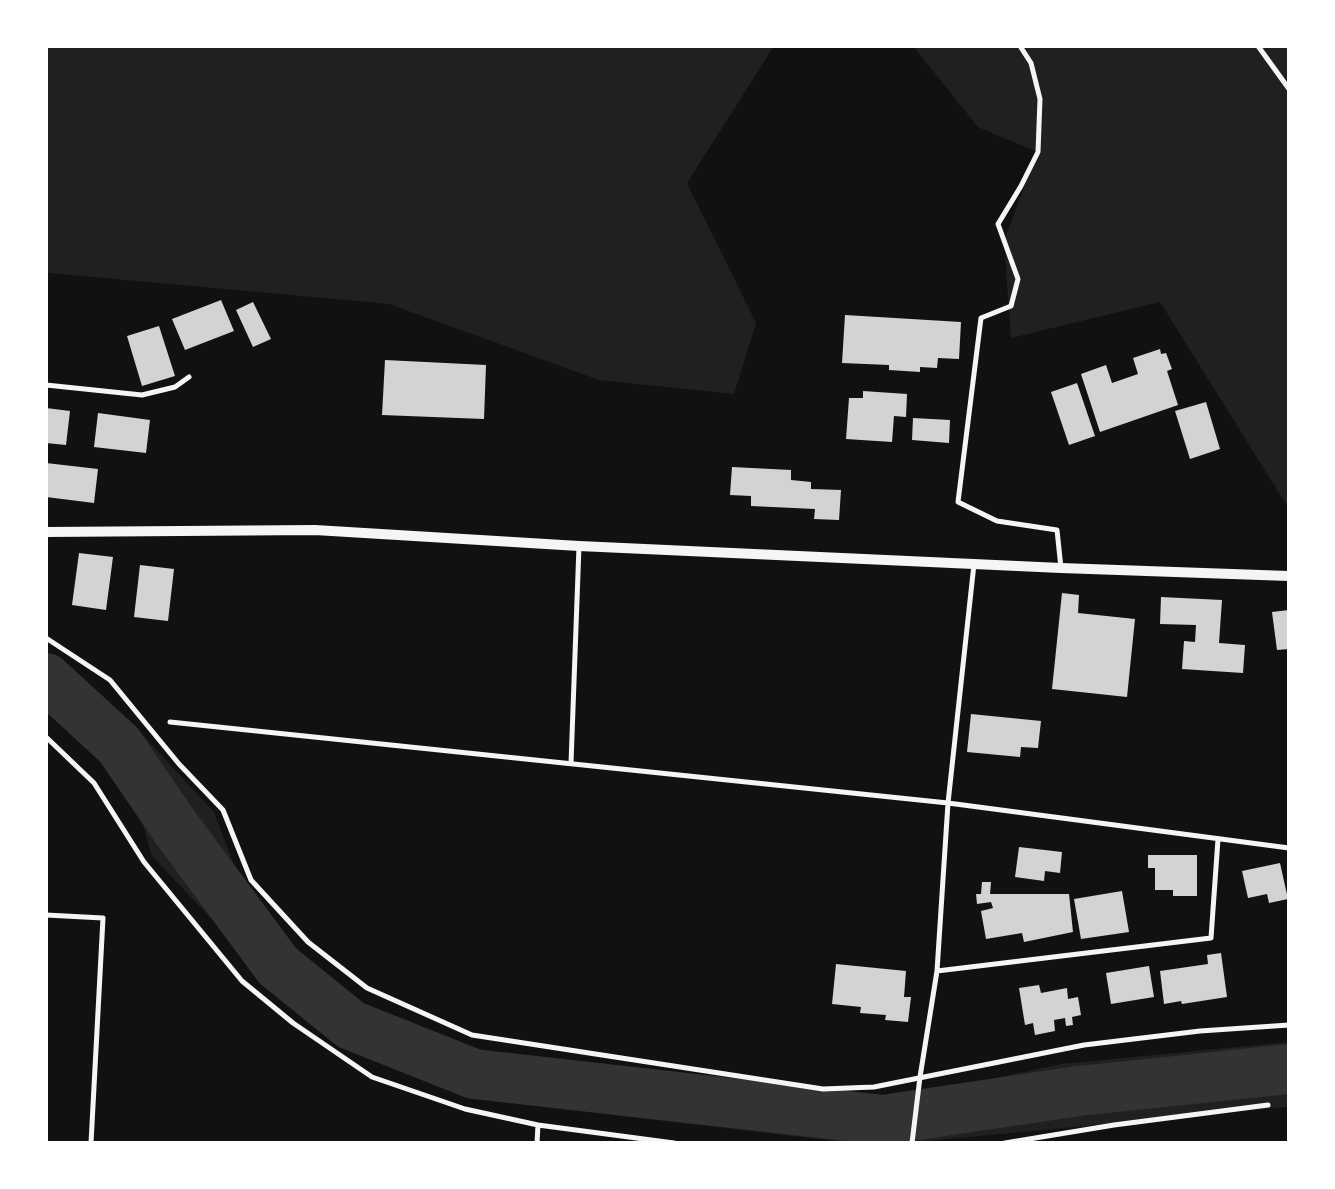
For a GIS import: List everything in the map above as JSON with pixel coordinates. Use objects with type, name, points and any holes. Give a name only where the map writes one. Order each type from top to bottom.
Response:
[{"type":"main road","points":[[46,532],[315,530],[579,546],[1061,568],[1289,576]]},
{"type":"street","points":[[1020,46],[1031,63],[1040,99],[1038,152],[1021,186],[998,224],[1018,279],[1011,306],[981,318],[958,502],[997,521],[1057,530],[1061,568]]},
{"type":"street","points":[[1258,46],[1289,89]]},
{"type":"street","points":[[46,384],[142,395],[175,387],[189,377]]},
{"type":"street","points":[[571,763],[579,546]]},
{"type":"street","points":[[912,1143],[936,971],[948,803],[974,564]]},
{"type":"street","points":[[46,638],[110,680],[179,764],[223,810],[251,880],[308,942],[367,988],[472,1034],[823,1088],[874,1086],[1084,1046],[1200,1031],[1289,1025]]},
{"type":"street","points":[[170,722],[948,803],[1289,848]]},
{"type":"street","points":[[46,737],[94,783],[144,862],[242,981],[293,1023],[372,1077],[465,1110],[538,1125],[674,1143]]},
{"type":"street","points":[[936,971],[1211,938],[1218,839]]},
{"type":"street","points":[[46,915],[104,918],[91,1143]]},
{"type":"street","points":[[1005,1143],[1114,1125],[1268,1104]]},
{"type":"street","points":[[537,1143],[538,1125]]},
{"type":"shaded area","points":[[46,46],[774,46],[687,183],[756,323],[734,394],[599,380],[389,304],[49,273],[46,266]]},
{"type":"shaded area","points":[[913,46],[1289,46],[1289,509],[1160,302],[1011,338],[1004,241],[1037,152],[978,127]]},
{"type":"shaded area","points":[[46,666],[65,675],[136,728],[214,812],[244,891],[342,998],[511,1065],[857,1108],[1061,1064],[1289,1042],[1289,1110],[1285,1107],[907,1143],[852,1143],[537,1106],[380,1060],[267,978],[152,856],[128,772],[46,704]]},
{"type":"building","points":[[221,300],[234,331],[185,350],[172,319]]},
{"type":"building","points":[[253,302],[271,339],[253,347],[236,310]]},
{"type":"building","points":[[845,315],[961,322],[959,359],[938,358],[937,368],[920,367],[920,372],[889,370],[889,365],[842,363]]},
{"type":"building","points":[[159,326],[175,376],[142,386],[127,336]]},
{"type":"building","points":[[1160,349],[1161,354],[1166,353],[1172,369],[1167,371],[1178,405],[1100,432],[1081,374],[1106,365],[1112,383],[1138,374],[1133,358]]},
{"type":"building","points":[[385,360],[486,365],[484,419],[382,415]]},
{"type":"building","points":[[1077,383],[1095,436],[1069,445],[1051,392]]},
{"type":"building","points":[[863,391],[907,394],[906,417],[894,416],[892,442],[846,439],[849,398],[863,398]]},
{"type":"building","points":[[1206,402],[1220,449],[1190,459],[1175,411]]},
{"type":"building","points":[[46,408],[70,411],[66,445],[46,443]]},
{"type":"building","points":[[98,413],[150,420],[146,453],[94,447]]},
{"type":"building","points":[[913,418],[950,420],[949,443],[912,440]]},
{"type":"building","points":[[46,463],[98,469],[94,503],[46,497]]},
{"type":"building","points":[[732,467],[791,470],[791,480],[811,482],[811,489],[841,490],[839,520],[814,519],[815,509],[751,506],[751,496],[730,495]]},
{"type":"building","points":[[79,553],[113,557],[106,610],[72,605]]},
{"type":"building","points":[[140,565],[174,569],[168,621],[134,617]]},
{"type":"building","points":[[1062,593],[1079,595],[1078,613],[1135,619],[1127,697],[1052,689]]},
{"type":"building","points":[[1161,597],[1222,600],[1219,643],[1245,645],[1243,673],[1182,669],[1184,641],[1195,642],[1196,625],[1160,624]]},
{"type":"building","points":[[1289,610],[1289,649],[1277,650],[1272,612]]},
{"type":"building","points":[[971,714],[1041,721],[1038,748],[1021,747],[1020,757],[967,752]]},
{"type":"building","points":[[1019,847],[1062,852],[1060,873],[1045,871],[1044,881],[1015,877]]},
{"type":"building","points":[[1148,855],[1197,855],[1197,896],[1173,896],[1173,890],[1155,890],[1155,868],[1148,868]]},
{"type":"building","points":[[1280,863],[1288,899],[1269,903],[1267,894],[1248,898],[1242,871]]},
{"type":"building","points":[[982,882],[991,882],[990,894],[1069,894],[1073,932],[1024,942],[1022,933],[986,939],[981,911],[993,908],[991,902],[977,904],[976,894],[981,894]]},
{"type":"building","points":[[1122,891],[1129,932],[1081,939],[1074,899]]},
{"type":"building","points":[[1221,953],[1227,997],[1182,1004],[1181,1001],[1164,1004],[1160,971],[1208,964],[1207,955]]},
{"type":"building","points":[[836,964],[906,971],[904,997],[911,997],[908,1022],[885,1020],[886,1015],[860,1013],[861,1007],[832,1004]]},
{"type":"building","points":[[1149,966],[1154,997],[1111,1004],[1106,973]]},
{"type":"building","points":[[1039,985],[1041,993],[1067,988],[1068,999],[1078,997],[1081,1015],[1072,1017],[1073,1025],[1066,1026],[1065,1018],[1054,1020],[1055,1031],[1035,1035],[1033,1023],[1025,1025],[1019,988]]},
{"type":"waterway","points":[[46,678],[119,745],[175,827],[278,966],[351,1025],[474,1074],[883,1120],[1079,1091],[1289,1069]]}]
